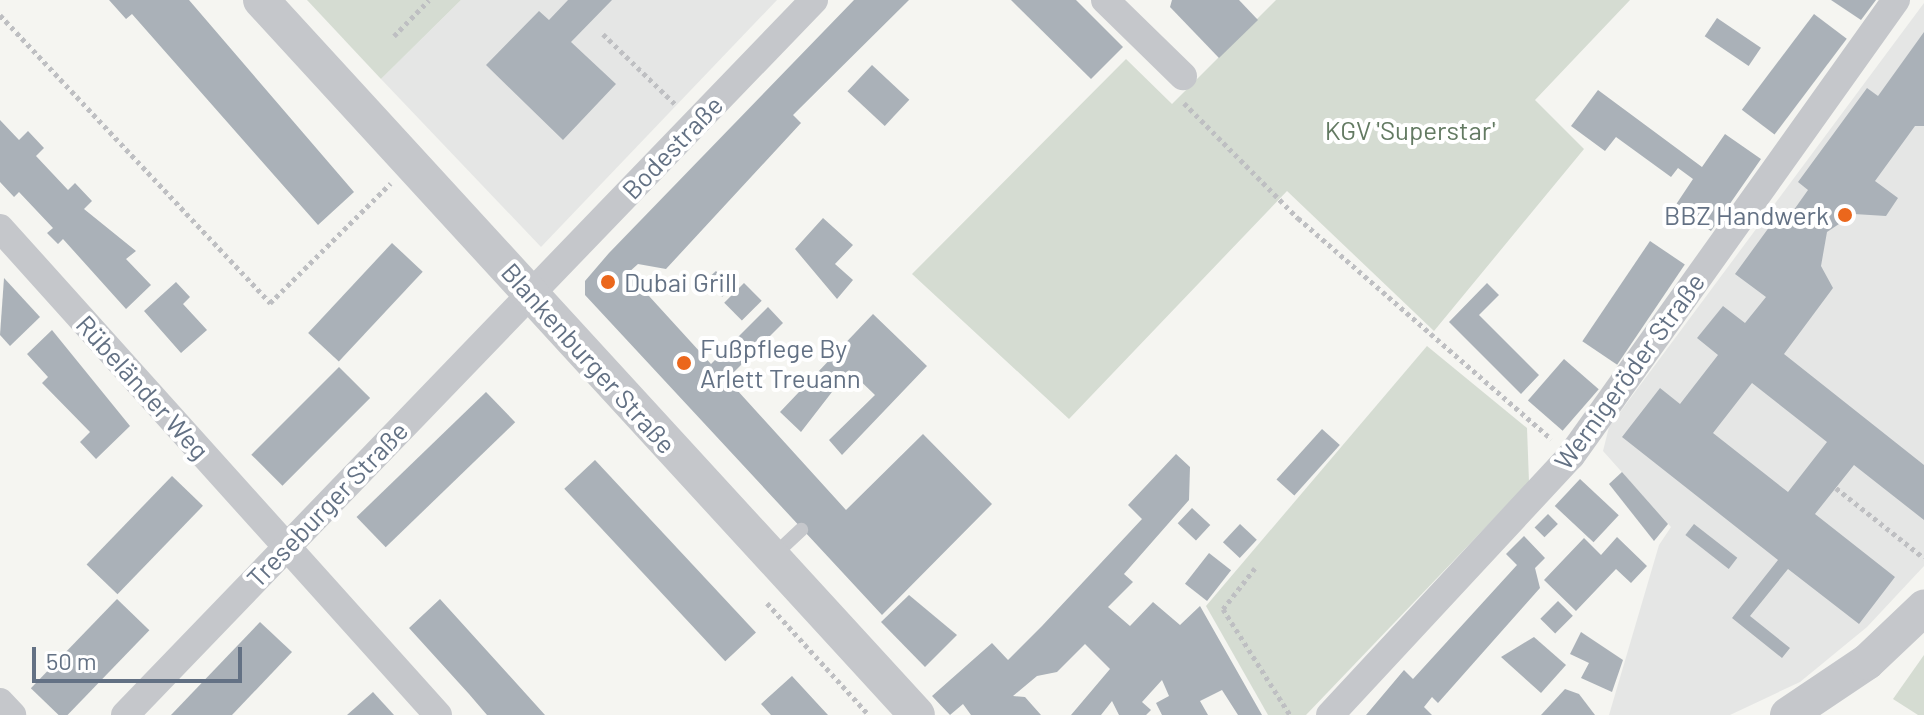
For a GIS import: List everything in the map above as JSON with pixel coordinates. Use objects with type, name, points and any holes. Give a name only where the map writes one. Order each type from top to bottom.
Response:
[{"type":"street","name":"Blankenburger Straße","points":[[261,0],[917,715]]},
{"type":"street","name":"Bodestraße","points":[[530,294],[814,0]]},
{"type":"street","points":[[1105,0],[1183,76]]},
{"type":"street","name":"Wernigeröder Straße","points":[[1330,715],[1571,456],[1896,0]]},
{"type":"street","name":"Rübeländer Weg","points":[[0,228],[438,715]]},
{"type":"street","name":"Treseburger Straße","points":[[125,715],[530,294]]},
{"type":"street","points":[[1788,715],[1867,662],[1924,608]]},
{"type":"street","points":[[0,702],[12,715]]},
{"type":"lane","points":[[772,557],[801,530]]},
{"type":"path","points":[[394,36],[429,0]]},
{"type":"path","points":[[0,15],[270,303],[412,163]]},
{"type":"path","points":[[603,34],[676,106]]},
{"type":"path","points":[[1183,76],[1171,90],[1298,218],[1571,456]]},
{"type":"path","points":[[1836,488],[1924,558]]},
{"type":"path","points":[[1255,568],[1223,609],[1290,715]]},
{"type":"shaded area","points":[[461,0],[777,0],[541,247],[381,79]]},
{"type":"shaded area","name":"BBZ Handwerk","points":[[1924,3],[1924,566],[1867,627],[1800,682],[1730,715],[1609,715],[1659,545],[1671,527],[1603,451],[1609,427]]},
{"type":"green space","points":[[307,0],[461,0],[381,79]]},
{"type":"green space","name":"KGV 'Superstar'","points":[[1276,0],[1630,0],[1535,100],[1584,149],[1434,331],[1287,191],[1069,419],[912,274],[1126,59],[1172,104]]},
{"type":"green space","points":[[1427,346],[1527,428],[1529,482],[1306,715],[1268,715],[1206,606]]},
{"type":"green space","points":[[1924,655],[1924,715],[1918,715],[1893,699]]},
{"type":"building","points":[[109,0],[189,0],[354,192],[318,225],[132,14],[126,19]]},
{"type":"building","points":[[568,0],[612,0],[571,42],[616,84],[563,140],[486,65],[539,11],[549,20]]},
{"type":"building","points":[[854,0],[909,0],[793,115],[801,123],[666,269],[638,264],[628,273],[711,364],[768,307],[783,323],[727,379],[846,510],[923,434],[992,504],[882,615],[585,295],[585,281],[609,253]]},
{"type":"building","points":[[1011,0],[1076,0],[1123,47],[1091,79]]},
{"type":"building","points":[[1172,0],[1239,0],[1258,20],[1219,58],[1170,7]]},
{"type":"building","points":[[1831,0],[1876,0],[1861,20]]},
{"type":"building","points":[[1814,14],[1847,39],[1775,135],[1742,110]]},
{"type":"building","points":[[1717,18],[1761,48],[1749,66],[1705,36]]},
{"type":"building","points":[[1924,32],[1924,126],[1915,126],[1875,181],[1898,198],[1886,216],[1854,214],[1827,232],[1821,266],[1833,288],[1784,354],[1924,465],[1924,520],[1854,465],[1815,514],[1895,577],[1859,624],[1788,569],[1750,616],[1790,648],[1782,658],[1732,618],[1778,560],[1622,437],[1660,388],[1680,404],[1718,355],[1697,338],[1723,306],[1745,323],[1766,297],[1735,274],[1778,215],[1786,221],[1808,190],[1798,182],[1867,88],[1878,96]],"holes":[[[1752,383],[1827,442],[1788,492],[1713,433]]]},
{"type":"building","points":[[872,65],[909,100],[885,126],[847,91]]},
{"type":"building","points":[[1598,90],[1702,167],[1725,134],[1761,159],[1711,231],[1675,206],[1693,179],[1678,168],[1671,177],[1616,137],[1605,151],[1571,126]]},
{"type":"building","points":[[0,120],[19,140],[28,131],[44,148],[36,156],[68,190],[75,183],[92,201],[84,209],[136,251],[126,259],[151,285],[126,309],[63,239],[58,244],[47,233],[53,228],[19,192],[14,197],[0,182]]},
{"type":"building","points":[[823,218],[853,245],[835,264],[853,280],[837,299],[795,249]]},
{"type":"building","points":[[1650,241],[1685,264],[1617,365],[1582,341]]},
{"type":"building","points":[[392,243],[423,272],[339,362],[308,333]]},
{"type":"building","points":[[716,271],[732,288],[722,297],[706,280]]},
{"type":"building","points":[[4,278],[40,317],[10,346],[0,335]]},
{"type":"building","points":[[176,282],[190,297],[183,304],[207,330],[181,353],[144,311]]},
{"type":"building","points":[[744,283],[762,301],[742,320],[724,303]]},
{"type":"building","points":[[1487,283],[1499,295],[1479,315],[1539,375],[1521,394],[1449,322]]},
{"type":"building","points":[[873,314],[927,366],[842,455],[829,440],[875,395],[849,370],[801,432],[780,412]]},
{"type":"building","points":[[52,330],[130,426],[96,459],[80,442],[90,432],[42,383],[48,377],[27,354]]},
{"type":"building","points":[[1564,359],[1599,389],[1563,431],[1528,401]]},
{"type":"building","points":[[339,367],[370,398],[282,486],[251,455]]},
{"type":"building","points":[[486,392],[515,422],[386,547],[357,517]]},
{"type":"building","points":[[1322,429],[1340,445],[1294,496],[1276,480]]},
{"type":"building","points":[[1176,454],[1190,467],[1189,500],[1124,574],[1133,582],[1108,607],[1130,626],[1153,602],[1180,625],[1200,606],[1262,715],[1238,715],[1222,690],[1200,701],[1208,715],[1162,715],[1156,703],[1169,696],[1162,680],[1142,702],[1151,710],[1146,715],[1119,715],[1112,701],[1101,715],[1071,715],[1110,669],[1085,644],[1057,672],[1037,676],[1013,696],[1025,697],[1041,715],[971,715],[963,704],[950,715],[932,696],[992,643],[1008,660],[1142,519],[1128,505]]},
{"type":"building","points":[[595,460],[756,633],[725,661],[564,489]]},
{"type":"building","points":[[1622,472],[1668,524],[1654,541],[1609,484]]},
{"type":"building","points":[[172,476],[203,506],[117,594],[87,564]]},
{"type":"building","points":[[1580,479],[1619,515],[1594,542],[1555,506]]},
{"type":"building","points":[[1192,508],[1210,525],[1196,540],[1178,523]]},
{"type":"building","points":[[1548,514],[1558,524],[1544,537],[1535,527]]},
{"type":"building","points":[[1240,524],[1257,540],[1240,558],[1223,542]]},
{"type":"building","points":[[1694,524],[1737,558],[1729,569],[1685,535]]},
{"type":"building","points":[[1524,536],[1545,558],[1535,568],[1540,588],[1438,703],[1432,697],[1424,707],[1432,715],[1366,715],[1404,670],[1413,679],[1517,565],[1506,554]]},
{"type":"building","points":[[1617,537],[1647,566],[1631,583],[1616,569],[1576,611],[1544,580],[1584,538],[1601,555]]},
{"type":"building","points":[[1209,553],[1231,570],[1207,601],[1185,584]]},
{"type":"building","points":[[909,595],[957,635],[925,667],[881,622]]},
{"type":"building","points":[[117,599],[149,630],[68,715],[59,715],[31,688]]},
{"type":"building","points":[[440,599],[545,715],[487,715],[409,628]]},
{"type":"building","points":[[1558,601],[1573,616],[1555,634],[1540,619]]},
{"type":"building","points":[[260,622],[292,652],[232,715],[171,715]]},
{"type":"building","points":[[1581,632],[1623,660],[1612,692],[1581,678],[1589,663],[1570,654]]},
{"type":"building","points":[[1534,637],[1566,665],[1541,693],[1501,657]]},
{"type":"building","points":[[792,676],[828,715],[771,715],[761,704]]},
{"type":"building","points":[[1565,689],[1579,694],[1595,715],[1541,715]]},
{"type":"building","points":[[373,692],[394,715],[347,715]]},
{"type":"place","name":"BBZ Handwerk","points":[[1845,215]]},
{"type":"place","name":"Dubai Grill","points":[[608,282]]},
{"type":"place","name":"Fußpflege By Arlett Treuann","points":[[684,363]]}]
